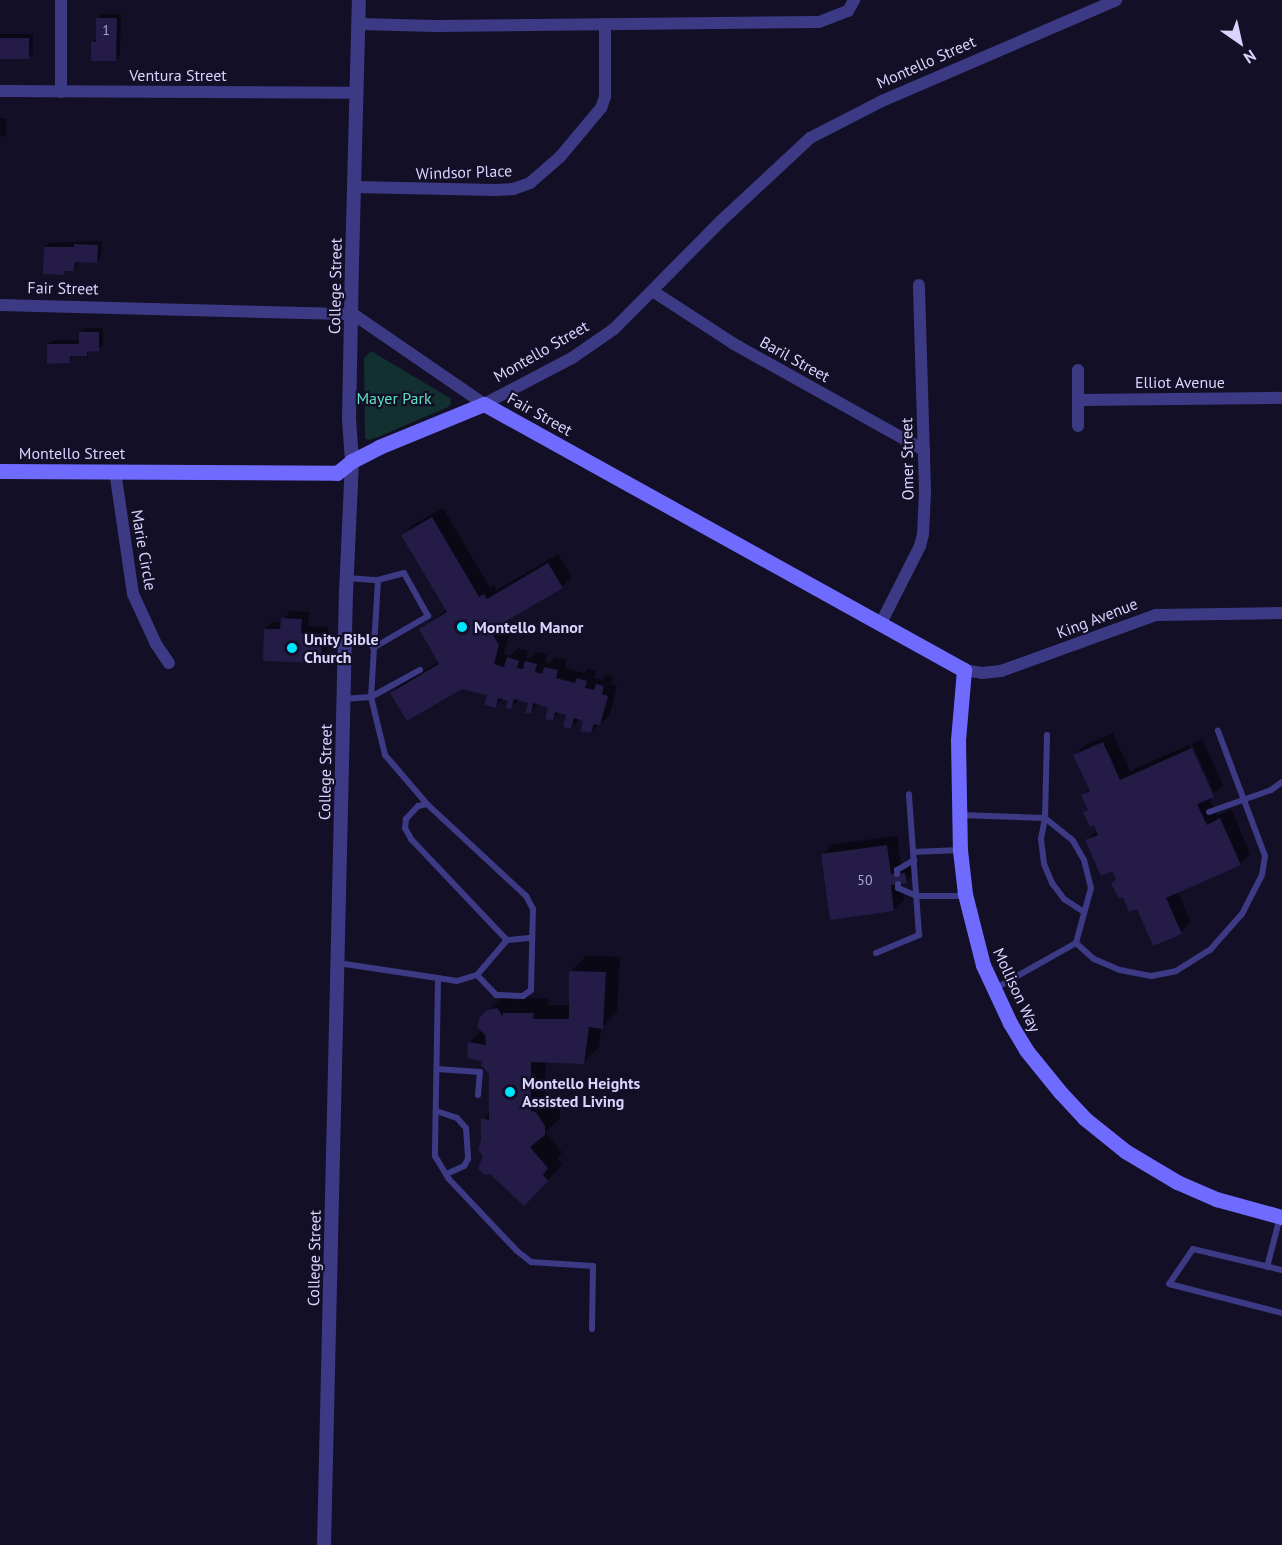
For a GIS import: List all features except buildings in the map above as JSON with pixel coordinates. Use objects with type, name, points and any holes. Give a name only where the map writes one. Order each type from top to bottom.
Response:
[{"type":"main road","name":"Montello Street","points":[[0,471],[337,473],[352,461],[458,412],[484,404]]},
{"type":"main road","name":"Fair Street","points":[[484,404],[964,670]]},
{"type":"main road","name":"Mollison Way","points":[[964,670],[957,740],[960,850],[965,896],[972,929],[993,989],[1010,1023],[1043,1072],[1101,1132],[1150,1167],[1177,1182],[1239,1207],[1281,1216]]},
{"type":"street","points":[[61,0],[61,92]]},
{"type":"street","name":"College Street","points":[[324,1545],[346,578],[352,461],[349,419],[359,0]]},
{"type":"street","points":[[359,24],[435,26],[819,22],[848,11],[854,0]]},
{"type":"street","name":"Montello Street","points":[[484,404],[572,358],[614,329],[654,292],[721,221],[810,138],[882,101],[1116,0]]},
{"type":"street","name":"Windsor Place","points":[[354,187],[495,190],[513,189],[530,183],[560,157],[601,108],[605,97],[605,24]]},
{"type":"street","name":"Ventura Street","points":[[0,91],[356,93]]},
{"type":"street","name":"Omer Street","points":[[881,623],[920,546],[923,534],[924,450],[919,285]]},
{"type":"street","name":"Baril Street","points":[[654,292],[734,344],[924,450]]},
{"type":"street","name":"Fair Street","points":[[0,305],[353,314],[373,330],[484,404]]},
{"type":"street","points":[[1078,370],[1078,426]]},
{"type":"street","name":"Elliot Avenue","points":[[1079,400],[1282,398]]},
{"type":"street","name":"Marie Circle","points":[[115,471],[133,594],[156,644],[169,663]]},
{"type":"street","name":"King Avenue","points":[[964,670],[982,673],[1001,671],[1156,615],[1282,613]]},
{"type":"lane","points":[[346,578],[378,580],[404,573],[428,616],[373,648]]},
{"type":"lane","points":[[378,580],[371,697],[385,755],[428,804],[526,896],[533,909],[531,990],[523,996],[496,995],[477,975]]},
{"type":"lane","points":[[343,699],[371,697],[420,670]]},
{"type":"lane","points":[[1076,943],[1094,959],[1111,966],[1151,976],[1176,971],[1210,950],[1242,914],[1262,875],[1265,856],[1218,731]]},
{"type":"lane","points":[[1047,735],[1045,818],[1041,839],[1044,864],[1052,883],[1064,899],[1084,912]]},
{"type":"lane","points":[[1209,812],[1271,790],[1282,782]]},
{"type":"lane","points":[[876,953],[919,935],[909,794]]},
{"type":"lane","points":[[428,804],[418,806],[406,819],[405,828],[411,839],[507,940]]},
{"type":"lane","points":[[959,815],[1045,818],[1073,841],[1084,860],[1091,888],[1076,943],[993,989]]},
{"type":"lane","points":[[913,852],[960,850]]},
{"type":"lane","points":[[897,874],[897,870],[914,860]]},
{"type":"lane","points":[[898,884],[898,888],[917,896],[965,896]]},
{"type":"lane","points":[[338,963],[457,981],[477,975],[507,940],[532,938]]},
{"type":"lane","points":[[438,978],[435,1156],[446,1174],[517,1251],[531,1262],[593,1266],[592,1329]]},
{"type":"lane","points":[[437,1069],[480,1072],[478,1095]]},
{"type":"lane","points":[[436,1111],[457,1118],[466,1128],[468,1159],[464,1166],[446,1174]]},
{"type":"lane","points":[[1267,1267],[1281,1216]]},
{"type":"lane","points":[[1282,1270],[1193,1249],[1169,1284],[1282,1313]]},
{"type":"green space","name":"Mayer Park","points":[[371,351],[450,398],[451,403],[448,407],[368,440],[365,438],[364,358]]},
{"type":"place","name":"Montello Manor","points":[[462,627]]},
{"type":"place","name":"Unity Bible Church","points":[[292,648]]},
{"type":"place","name":"Montello Heights Assisted Living","points":[[510,1092]]}]
